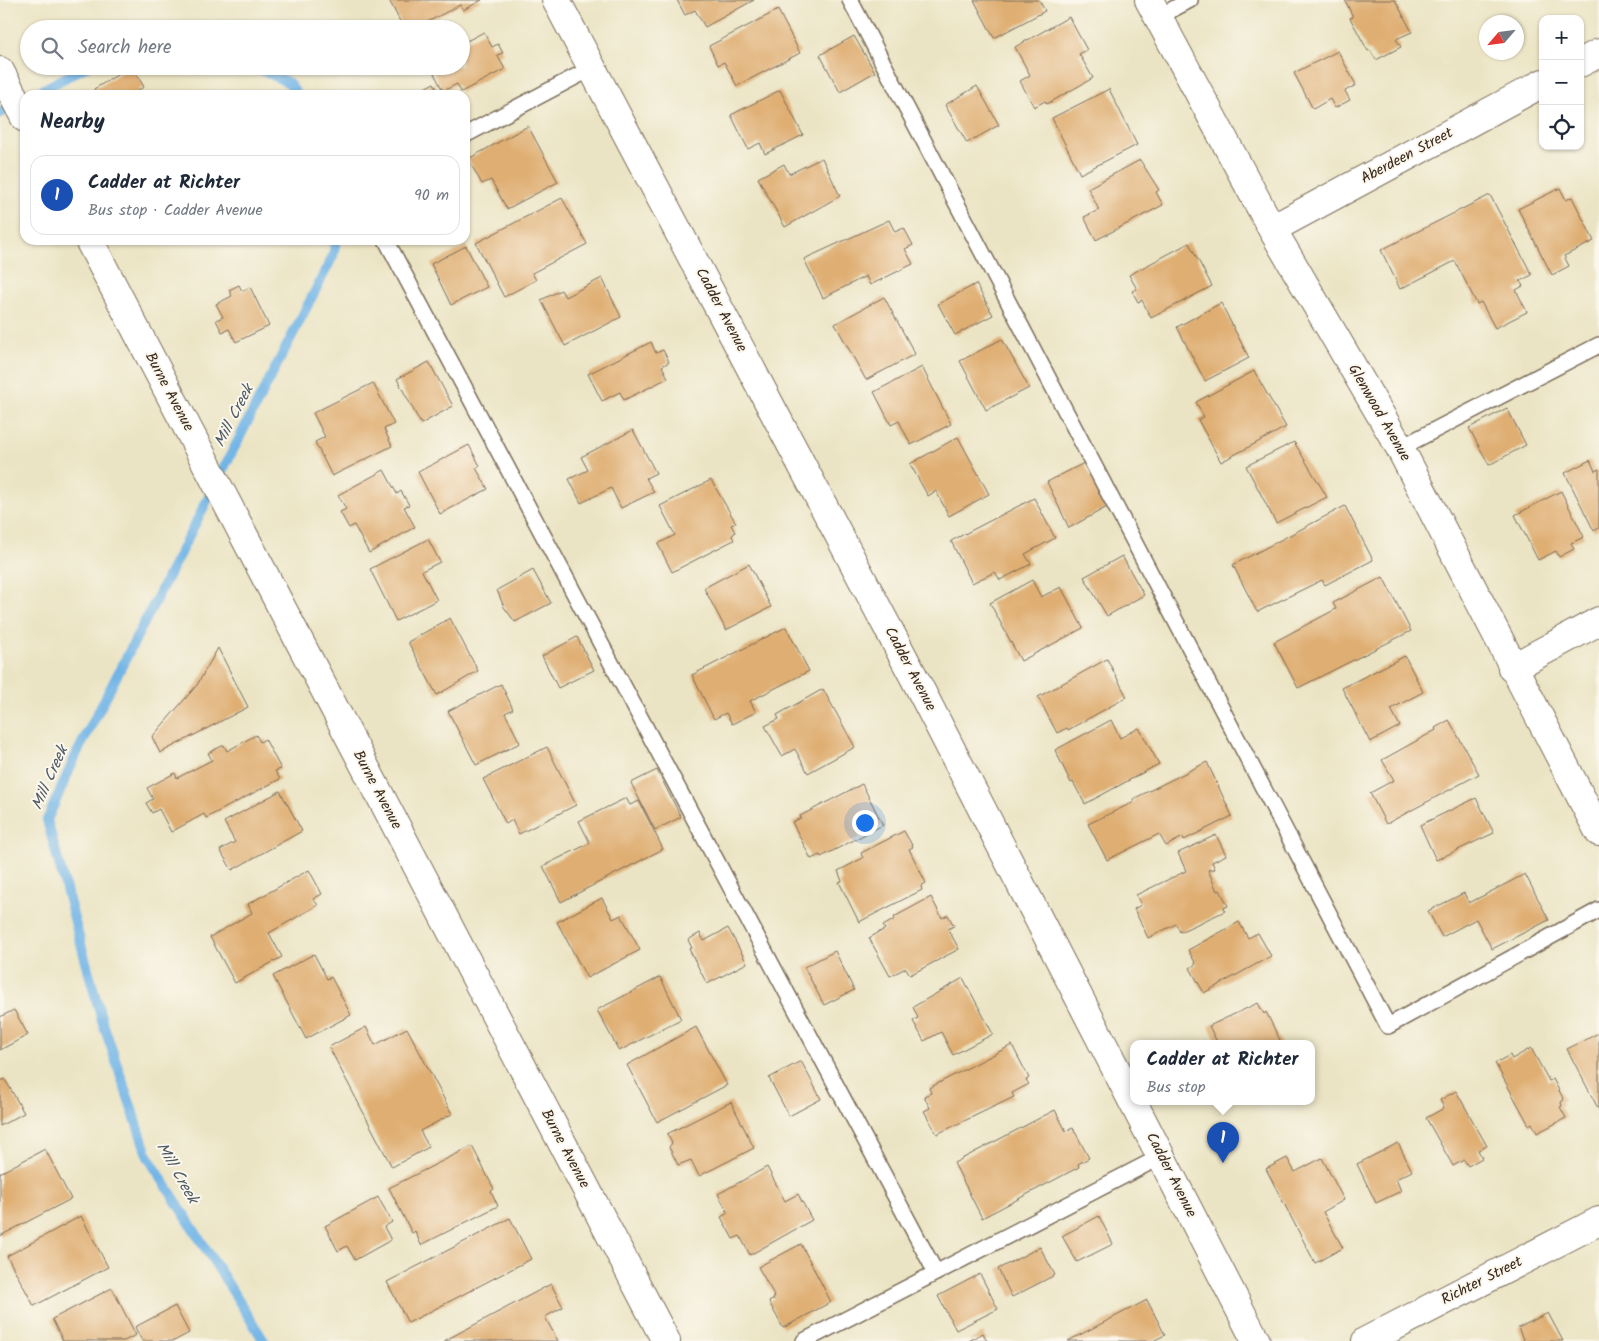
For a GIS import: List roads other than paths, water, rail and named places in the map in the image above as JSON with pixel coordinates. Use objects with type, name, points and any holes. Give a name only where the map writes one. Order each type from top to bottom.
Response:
[{"type":"street","name":"Cadder Avenue","points":[[556,0],[916,680],[1130,1094]]},
{"type":"street","name":"Glenwood Avenue","points":[[1154,8],[1272,229],[1400,448],[1512,668],[1599,832]]},
{"type":"street","points":[[1584,61],[1599,53]]},
{"type":"street","points":[[0,71],[20,109]]},
{"type":"street","name":"Aberdeen Street","points":[[1272,229],[1539,85]]},
{"type":"street","name":"Burne Avenue","points":[[92,245],[666,1341]]},
{"type":"street","points":[[1512,668],[1599,621]]},
{"type":"street","name":"Cadder Avenue","points":[[1136,1105],[1256,1341]]},
{"type":"street","name":"Richter Street","points":[[1366,1341],[1599,1221]]},
{"type":"lane","points":[[850,0],[1388,1026],[1599,910]]},
{"type":"lane","points":[[1154,8],[1190,0]]},
{"type":"lane","points":[[470,132],[592,68]]},
{"type":"lane","points":[[389,245],[936,1273]]},
{"type":"lane","points":[[1400,448],[1599,345]]},
{"type":"lane","points":[[804,1341],[1162,1156]]},
{"type":"waterway","name":"Mill Creek","points":[[42,90],[70,75]]},
{"type":"waterway","name":"Mill Creek","points":[[273,75],[289,83],[294,90]]},
{"type":"waterway","name":"Mill Creek","points":[[0,113],[17,104]]},
{"type":"waterway","name":"Mill Creek","points":[[264,1341],[148,1157],[101,1017],[47,820],[77,753],[333,256],[335,245]]},
{"type":"place","name":"Cadder at Richter","points":[[1223,1163]]}]
